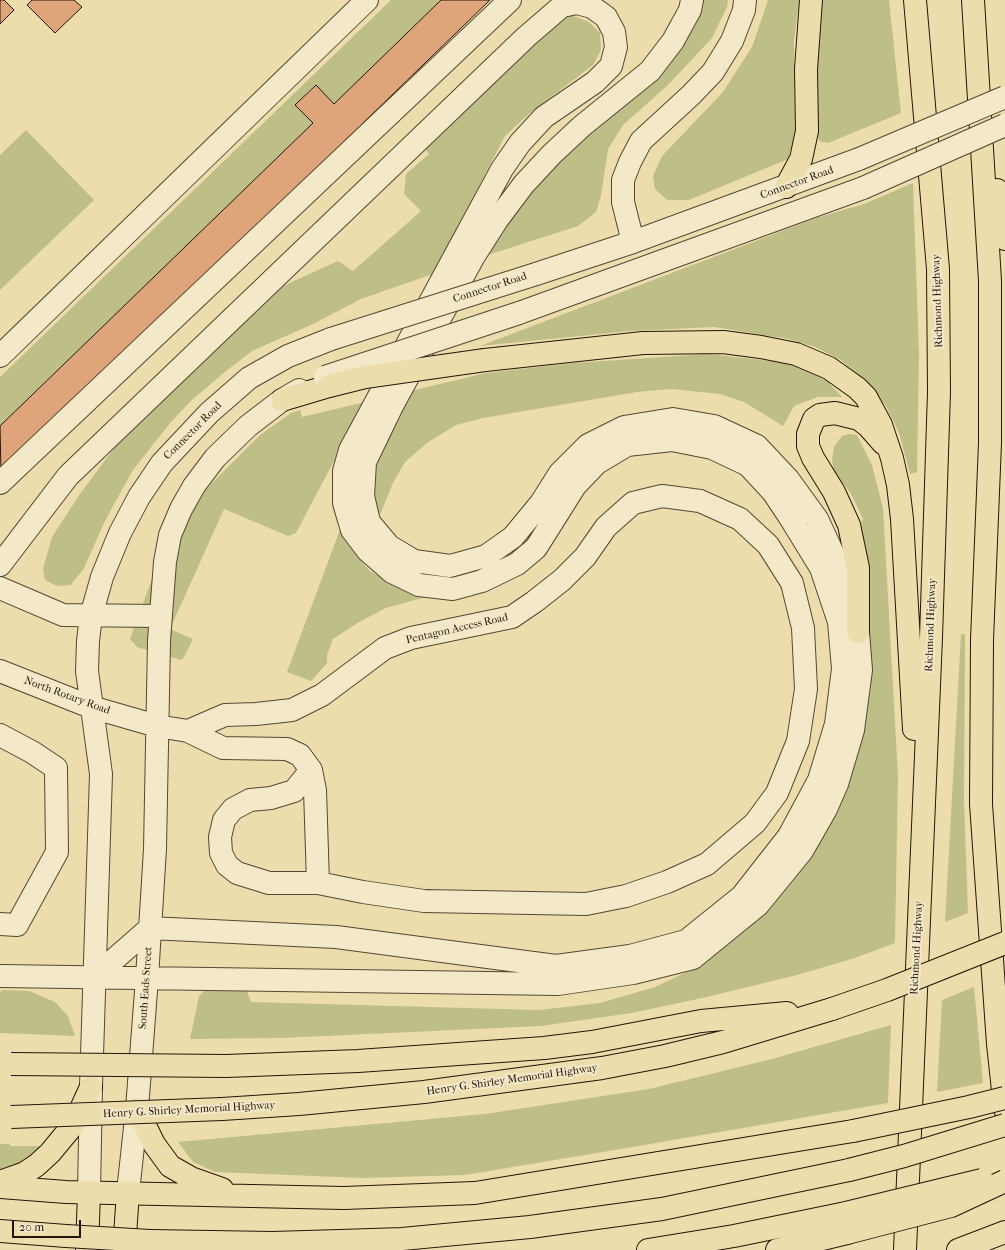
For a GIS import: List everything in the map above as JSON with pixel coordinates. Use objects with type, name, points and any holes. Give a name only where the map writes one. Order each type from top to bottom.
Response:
[{"type":"main road","points":[[786,187],[801,160],[807,131],[806,69],[811,0]]},
{"type":"main road","name":"Richmond Highway","points":[[905,1250],[938,435],[939,312],[932,187],[915,0]]},
{"type":"main road","points":[[973,0],[990,282],[990,428],[982,647],[981,804],[996,1020],[1005,1109]]},
{"type":"main road","points":[[976,56],[1005,239]]},
{"type":"main road","points":[[282,400],[327,381],[576,349],[666,342],[723,342],[779,350],[818,362],[838,373],[866,397],[881,425],[892,458],[898,485],[902,519],[921,846]]},
{"type":"main road","points":[[858,632],[858,568],[849,525],[834,492],[810,452],[807,440],[808,430],[814,420],[820,415],[835,413],[847,414],[859,419],[868,426],[876,434],[892,458]]},
{"type":"main road","name":"Henry G. Shirley Memorial Highway","points":[[5,1117],[222,1109],[417,1093],[602,1068],[665,1056],[723,1042],[832,1009],[894,987],[1005,944]]},
{"type":"main road","points":[[6,1064],[226,1066],[358,1061],[544,1048],[592,1042],[701,1021],[832,1009]]},
{"type":"main road","points":[[0,1182],[25,1173],[37,1165],[50,1153],[74,1124],[91,1087]]},
{"type":"main road","points":[[0,1187],[89,1192],[358,1198],[475,1193],[853,1131],[969,1108],[1005,1098]]},
{"type":"main road","points":[[137,1109],[154,1144],[170,1166],[191,1178],[244,1196]]},
{"type":"main road","points":[[0,1231],[150,1240],[272,1243],[402,1239],[530,1227],[669,1207],[849,1170],[904,1156],[1005,1125]]},
{"type":"main road","points":[[777,1250],[846,1223],[1005,1173]]},
{"type":"main road","points":[[648,1250],[734,1236],[846,1223],[951,1206],[1005,1181]]},
{"type":"main road","points":[[87,1250],[89,1192]]},
{"type":"main road","name":"South Eads Street","points":[[124,1250],[128,1192]]},
{"type":"main road","points":[[958,1250],[1005,1232]]},
{"type":"street","points":[[0,356],[367,0]]},
{"type":"street","points":[[0,483],[510,0]]},
{"type":"street","points":[[0,976],[558,984],[633,973],[693,958],[758,906],[802,851],[826,809],[837,784],[853,730],[861,670],[858,632],[852,606],[838,564],[817,519],[788,478],[758,446],[714,426],[673,419],[624,427],[588,445],[560,473],[541,503],[513,537],[486,556],[450,566],[414,561],[389,546],[369,522],[363,496],[365,462],[392,406],[474,256],[497,220],[524,184],[548,159],[582,126],[650,71],[673,41],[690,10],[692,0]]},
{"type":"street","points":[[633,242],[623,202],[623,180],[630,162],[641,141],[691,95],[713,72],[732,41],[744,10],[746,0]]},
{"type":"street","points":[[0,565],[68,476],[526,37],[562,6],[577,3],[592,7],[606,17],[614,32],[616,47],[611,66],[595,82],[544,117],[520,143],[502,169],[350,450],[344,471],[344,503],[352,530],[368,551],[392,572],[419,585],[453,589],[482,581],[517,564],[536,548],[575,486],[597,463],[627,445],[672,440],[712,448],[748,465],[773,492],[817,562],[838,622],[843,669],[836,724],[819,780],[789,836],[742,896],[686,940],[630,956],[556,966],[336,938],[150,928],[94,977],[89,1192]]},
{"type":"street","name":"Connector Road","points":[[94,977],[101,774],[87,671],[88,640],[91,616],[102,576],[120,533],[139,497],[162,463],[209,413],[249,378],[288,356],[331,339],[633,242],[786,187],[859,160],[1005,97]]},
{"type":"street","points":[[327,381],[863,188],[1005,125]]},
{"type":"street","points":[[157,726],[160,616],[165,562],[170,535],[181,509],[194,486],[214,458],[248,426],[282,400]]},
{"type":"street","name":"Pentagon Access Road","points":[[188,731],[225,715],[256,714],[292,710],[322,695],[385,648],[411,638],[512,616],[534,602],[562,580],[585,557],[606,527],[633,503],[662,496],[700,501],[740,519],[768,545],[792,583],[803,628],[806,689],[798,741],[777,793],[754,823],[712,860],[707,864],[667,882],[626,896],[586,904],[505,904],[424,900],[363,892],[318,883],[269,883],[238,873],[227,865],[221,853],[220,837],[224,820],[233,809],[250,800],[270,798],[294,791],[311,770]]},
{"type":"street","points":[[0,588],[63,615],[160,616]]},
{"type":"street","name":"North Rotary Road","points":[[2,668],[91,707],[157,726],[188,731],[223,748],[287,749],[300,755],[311,770]]},
{"type":"street","name":"South Eads Street","points":[[128,1192],[137,1109],[147,978],[155,842],[157,726]]},
{"type":"street","points":[[0,735],[32,752],[56,768],[57,852],[17,925],[0,924]]},
{"type":"street","points":[[311,770],[315,790],[318,883]]},
{"type":"green space","points":[[391,0],[441,0],[334,104],[315,85],[295,105],[313,123],[0,426],[0,377]]},
{"type":"green space","points":[[702,0],[728,0],[727,7],[712,38],[668,85],[623,125],[608,149],[601,196],[596,212],[578,226],[485,256],[510,213],[579,138],[664,69],[692,31]]},
{"type":"green space","points":[[768,0],[799,0],[794,42],[795,133],[788,159],[689,200],[667,200],[655,189],[653,176],[662,156],[723,92],[752,47]]},
{"type":"green space","points":[[821,0],[889,0],[901,113],[828,143],[819,141],[815,82]]},
{"type":"green space","points":[[571,15],[589,22],[600,33],[601,50],[593,65],[530,113],[505,136],[433,274],[361,299],[313,324],[252,351],[226,371],[192,400],[171,422],[133,470],[106,519],[84,568],[71,585],[57,586],[45,580],[43,569],[52,537],[80,494],[120,440],[283,286],[338,261],[353,271],[421,211],[404,194],[406,174],[429,154],[425,149],[559,20]]},
{"type":"green space","points":[[26,130],[94,200],[0,290],[0,155]]},
{"type":"green space","points":[[913,183],[919,354],[917,472],[910,474],[899,433],[886,406],[866,382],[841,360],[815,347],[788,339],[714,327],[630,331],[480,346],[816,218],[864,204]]},
{"type":"green space","points":[[707,354],[781,362],[810,371],[828,382],[842,397],[818,397],[794,406],[783,426],[744,402],[720,394],[671,389],[637,392],[483,418],[456,425],[427,443],[405,462],[393,483],[361,561],[370,571],[400,588],[426,597],[386,608],[359,622],[333,639],[327,655],[327,663],[311,681],[287,672],[341,527],[406,392],[486,373],[574,363]]},
{"type":"green space","points":[[365,402],[296,533],[288,536],[224,509],[170,629],[193,639],[184,657],[181,660],[137,647],[130,639],[157,567],[190,509],[214,481],[260,435],[291,413],[300,410],[302,417]]},
{"type":"green space","points":[[849,434],[857,435],[872,465],[883,508],[898,776],[895,943],[855,958],[797,975],[707,997],[632,1013],[541,1026],[282,1038],[190,1039],[199,996],[210,985],[230,984],[247,991],[251,1002],[539,1010],[600,1003],[655,987],[706,963],[702,955],[838,806],[847,548],[863,519],[850,492],[834,473],[832,460],[834,447],[842,436]]},
{"type":"green space","points":[[961,634],[965,634],[964,800],[968,913],[945,922]]},
{"type":"green space","points":[[974,987],[983,1083],[937,1092],[942,1000]]},
{"type":"green space","points":[[2,990],[29,991],[55,1002],[68,1016],[75,1036],[0,1033],[0,993]]},
{"type":"green space","points":[[891,1025],[888,1103],[465,1175],[362,1178],[215,1172],[193,1162],[178,1142],[485,1114],[649,1089],[772,1059]]},
{"type":"green space","points":[[0,1144],[10,1144],[10,1146],[42,1146],[26,1160],[0,1171]]},
{"type":"building","points":[[0,0],[4,0],[14,10],[0,24]]},
{"type":"building","points":[[32,0],[74,0],[82,7],[55,33],[27,5]]},
{"type":"building","points":[[441,0],[490,0],[1,474],[0,426],[313,123],[295,105],[316,85],[334,104]]}]
